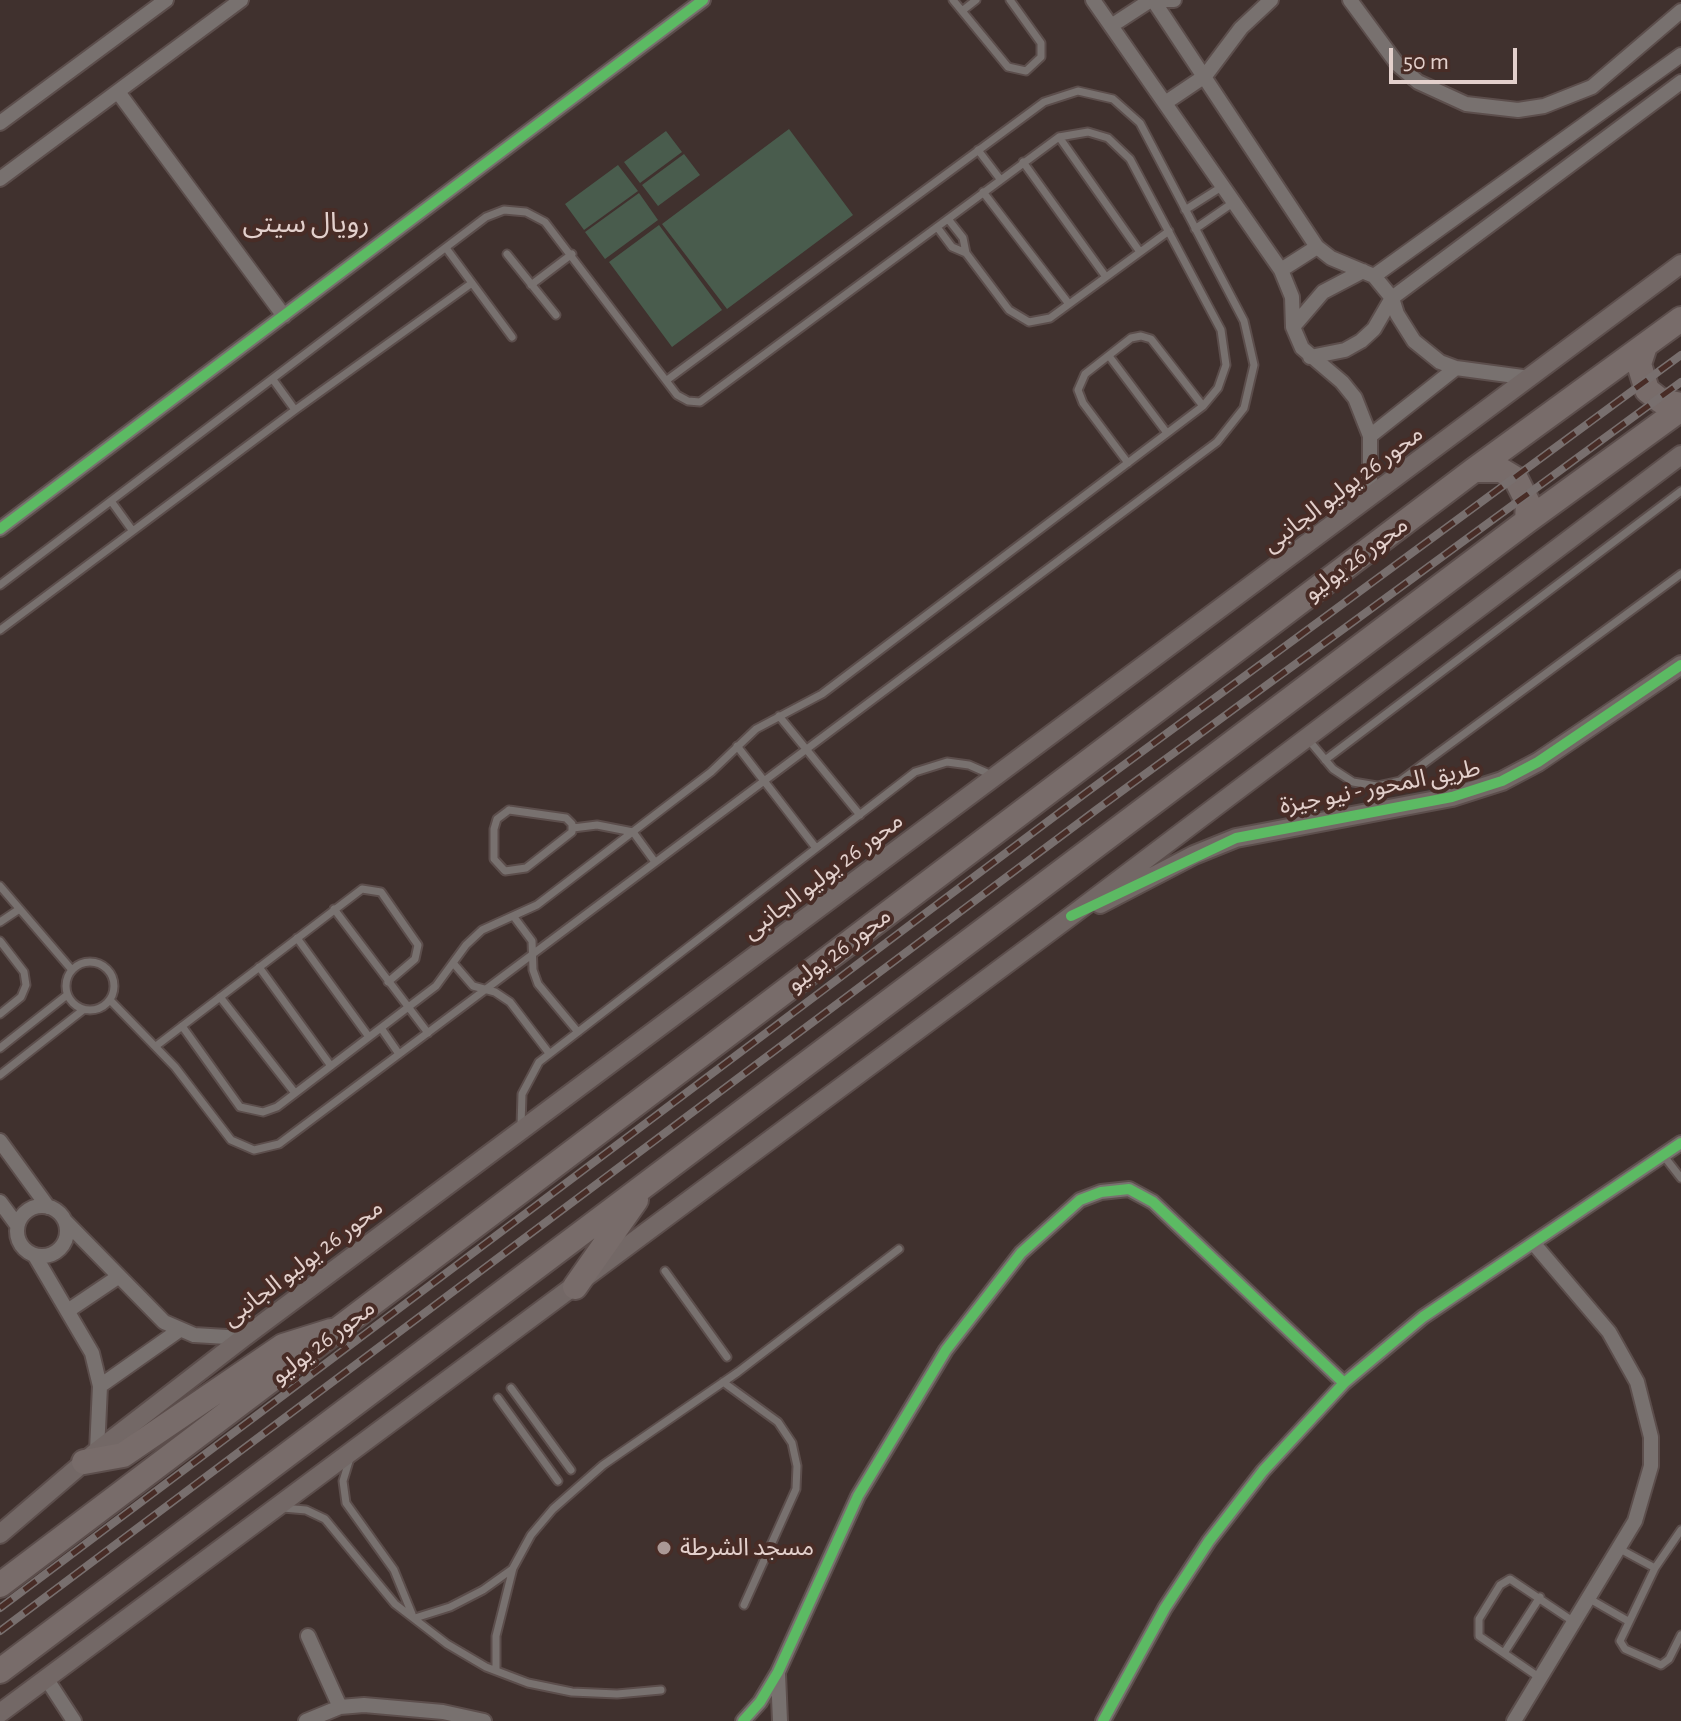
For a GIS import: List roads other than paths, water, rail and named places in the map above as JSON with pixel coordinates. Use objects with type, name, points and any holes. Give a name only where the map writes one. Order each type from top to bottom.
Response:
[{"type":"highway","name":"محور 26 يوليو","points":[[0,1585],[1474,470],[1681,319]]},
{"type":"highway","points":[[1645,346],[1640,373],[1647,390],[1661,401],[1681,407]]},
{"type":"highway","points":[[0,1671],[1681,407]]},
{"type":"highway","points":[[1474,470],[1501,470],[1516,479],[1528,503],[1527,521]]},
{"type":"highway","points":[[575,1287],[650,1181]]},
{"type":"highway","points":[[90,1456],[123,1455],[283,1346],[341,1329]]},
{"type":"main road","name":"محور 26 يوليو الجانبى","points":[[0,1534],[90,1456],[243,1338],[1681,264]]},
{"type":"main road","points":[[8,1714],[46,1678],[1071,916],[1681,455]]},
{"type":"main road","name":"طريق المحور - نيو جيزة","points":[[1071,916],[1236,838],[1452,797],[1502,781],[1538,762],[1681,665]]},
{"type":"street","points":[[0,123],[166,0]]},
{"type":"street","points":[[0,179],[241,0]]},
{"type":"street","points":[[0,529],[703,0]]},
{"type":"street","points":[[1093,0],[1281,270],[1292,297],[1293,327],[1302,348],[1342,382],[1355,398],[1370,436],[1370,498]]},
{"type":"street","points":[[1111,26],[1152,0],[1317,247],[1331,258],[1368,274],[1392,298],[1401,321],[1426,353],[1456,368],[1530,378]]},
{"type":"street","points":[[1163,0],[1174,0]]},
{"type":"street","points":[[1165,103],[1205,76],[1241,28],[1271,0]]},
{"type":"street","points":[[1350,0],[1398,65],[1418,82],[1453,99],[1492,109],[1544,106],[1592,87],[1681,11]]},
{"type":"street","points":[[1293,327],[1323,292],[1368,274],[1494,191],[1681,55]]},
{"type":"street","points":[[1310,357],[1337,352],[1361,341],[1374,329],[1392,298],[1681,82]]},
{"type":"street","points":[[118,92],[284,316]]},
{"type":"street","points":[[1494,191],[1508,211]]},
{"type":"street","points":[[1281,270],[1317,247]]},
{"type":"street","points":[[1370,436],[1456,368]]},
{"type":"street","points":[[0,1141],[48,1207],[164,1322],[178,1331],[243,1338]]},
{"type":"street","points":[[1103,1721],[1165,1608],[1209,1541],[1263,1471],[1344,1383],[1423,1317],[1535,1245],[1681,1143]]},
{"type":"street","points":[[743,1721],[760,1702],[778,1672],[858,1496],[946,1350],[1021,1253],[1080,1200],[1101,1192],[1129,1189],[1153,1202],[1344,1383]]},
{"type":"street","points":[[0,1202],[17,1225],[18,1240],[35,1256],[92,1353],[100,1386],[90,1456]]},
{"type":"street","points":[[17,1225],[33,1208],[48,1207]]},
{"type":"street","points":[[35,1256],[51,1255],[63,1245],[66,1222]]},
{"type":"street","points":[[1514,1721],[1618,1548],[1640,1507],[1651,1466],[1647,1409],[1637,1382],[1609,1332],[1535,1245]]},
{"type":"street","points":[[69,1310],[118,1277]]},
{"type":"street","points":[[100,1386],[178,1331]]},
{"type":"street","points":[[308,1636],[340,1707]]},
{"type":"street","points":[[778,1672],[780,1721]]},
{"type":"street","points":[[46,1678],[74,1721]]},
{"type":"street","points":[[306,1721],[340,1707],[428,1710],[484,1721]]},
{"type":"lane","points":[[953,0],[1008,67],[1026,71],[1041,57],[1041,43],[1010,0]]},
{"type":"lane","points":[[962,11],[976,0]]},
{"type":"lane","points":[[110,1000],[156,1046],[231,1140],[254,1150],[279,1144],[1217,442],[1237,420],[1250,394],[1253,350],[1244,321],[1140,123],[1123,105],[1102,94],[1078,91],[1055,96],[978,150],[667,380]]},
{"type":"lane","points":[[0,585],[274,381],[486,217],[514,210],[545,222],[682,399],[694,402],[706,400],[1059,137],[1088,132],[1116,144],[1130,159],[1225,342],[1223,377],[1203,406],[822,694],[779,716],[737,746],[711,772],[537,905],[482,930],[466,945],[443,979],[295,1093],[263,1112],[240,1107],[182,1026]]},
{"type":"lane","points":[[1059,137],[1140,252]]},
{"type":"lane","points":[[978,150],[1000,179]]},
{"type":"lane","points":[[1023,162],[1106,277]]},
{"type":"lane","points":[[1185,210],[1223,186]]},
{"type":"lane","points":[[983,192],[1069,304]]},
{"type":"lane","points":[[1195,229],[1234,202]]},
{"type":"lane","points":[[948,219],[963,238],[966,253],[1009,310],[1021,320],[1043,321],[1169,231]]},
{"type":"lane","points":[[937,227],[952,247],[966,253]]},
{"type":"lane","points":[[446,248],[512,337]]},
{"type":"lane","points":[[507,254],[556,315]]},
{"type":"lane","points":[[531,285],[572,254]]},
{"type":"lane","points":[[0,630],[295,410],[472,283]]},
{"type":"lane","points":[[1128,463],[1083,403],[1078,390],[1085,374],[1136,336],[1151,339],[1203,406]]},
{"type":"lane","points":[[1109,356],[1167,433]]},
{"type":"lane","points":[[274,381],[295,410]]},
{"type":"lane","points":[[1325,760],[1681,491]]},
{"type":"lane","points":[[111,501],[132,530]]},
{"type":"lane","points":[[1306,736],[1342,776],[1365,785],[1389,784],[1411,776],[1681,574]]},
{"type":"lane","points":[[779,716],[860,815]]},
{"type":"lane","points":[[737,746],[816,848]]},
{"type":"lane","points":[[522,1130],[520,1106],[526,1083],[549,1053],[915,772],[936,763],[958,762],[996,777]]},
{"type":"lane","points":[[509,810],[562,817],[570,820],[573,828],[567,839],[521,871],[505,871],[494,859],[495,824],[509,810]]},
{"type":"lane","points":[[573,828],[597,825],[633,832],[655,862]]},
{"type":"lane","points":[[0,886],[72,970]]},
{"type":"lane","points":[[156,1046],[362,889],[375,889],[385,897],[416,941],[418,950],[412,963],[388,982]]},
{"type":"lane","points":[[334,909],[428,1033]]},
{"type":"lane","points":[[0,922],[18,910]]},
{"type":"lane","points":[[514,917],[530,934],[538,984],[578,1032]]},
{"type":"lane","points":[[297,938],[369,1037]]},
{"type":"lane","points":[[0,941],[24,972],[26,985],[21,997],[0,1014]]},
{"type":"lane","points":[[0,1075],[83,1010],[98,1009],[110,1000],[114,986],[105,967],[91,962],[72,970],[66,982],[67,995],[83,1010]]},
{"type":"lane","points":[[454,964],[468,982],[510,1002],[549,1053]]},
{"type":"lane","points":[[259,967],[331,1066]]},
{"type":"lane","points":[[0,1048],[67,995]]},
{"type":"lane","points":[[220,997],[295,1093]]},
{"type":"lane","points":[[381,1028],[399,1054]]},
{"type":"lane","points":[[1663,1155],[1681,1178]]},
{"type":"lane","points":[[496,1670],[496,1636],[513,1568],[531,1535],[577,1486],[723,1382],[899,1249]]},
{"type":"lane","points":[[665,1271],[727,1357]]},
{"type":"lane","points":[[723,1382],[778,1422],[792,1443],[797,1466],[796,1489],[744,1605]]},
{"type":"lane","points":[[511,1388],[571,1470]]},
{"type":"lane","points":[[498,1398],[558,1481]]},
{"type":"lane","points":[[354,1451],[343,1481],[346,1503],[394,1570],[414,1617]]},
{"type":"lane","points":[[275,1510],[306,1510],[325,1519],[375,1584],[447,1644],[496,1670],[528,1683],[572,1692],[617,1694],[661,1690]]},
{"type":"lane","points":[[1681,1530],[1655,1568],[1621,1636],[1622,1645],[1656,1665],[1666,1662],[1681,1635]]},
{"type":"lane","points":[[1618,1548],[1655,1568]]},
{"type":"lane","points":[[414,1617],[461,1601],[513,1568]]},
{"type":"lane","points":[[1540,1678],[1483,1640],[1477,1630],[1479,1619],[1500,1585],[1516,1580],[1574,1622]]},
{"type":"lane","points":[[1504,1653],[1540,1597]]},
{"type":"lane","points":[[1588,1598],[1628,1621]]},
{"type":"railway","points":[[0,1608],[1083,795],[1681,355]]},
{"type":"railway","points":[[0,1631],[1096,810],[1681,382]]},
{"type":"place","name":"مسجد الشرطة","points":[[664,1548]]},
{"type":"district","name":"رويال سيتى","points":[[306,224]]}]
